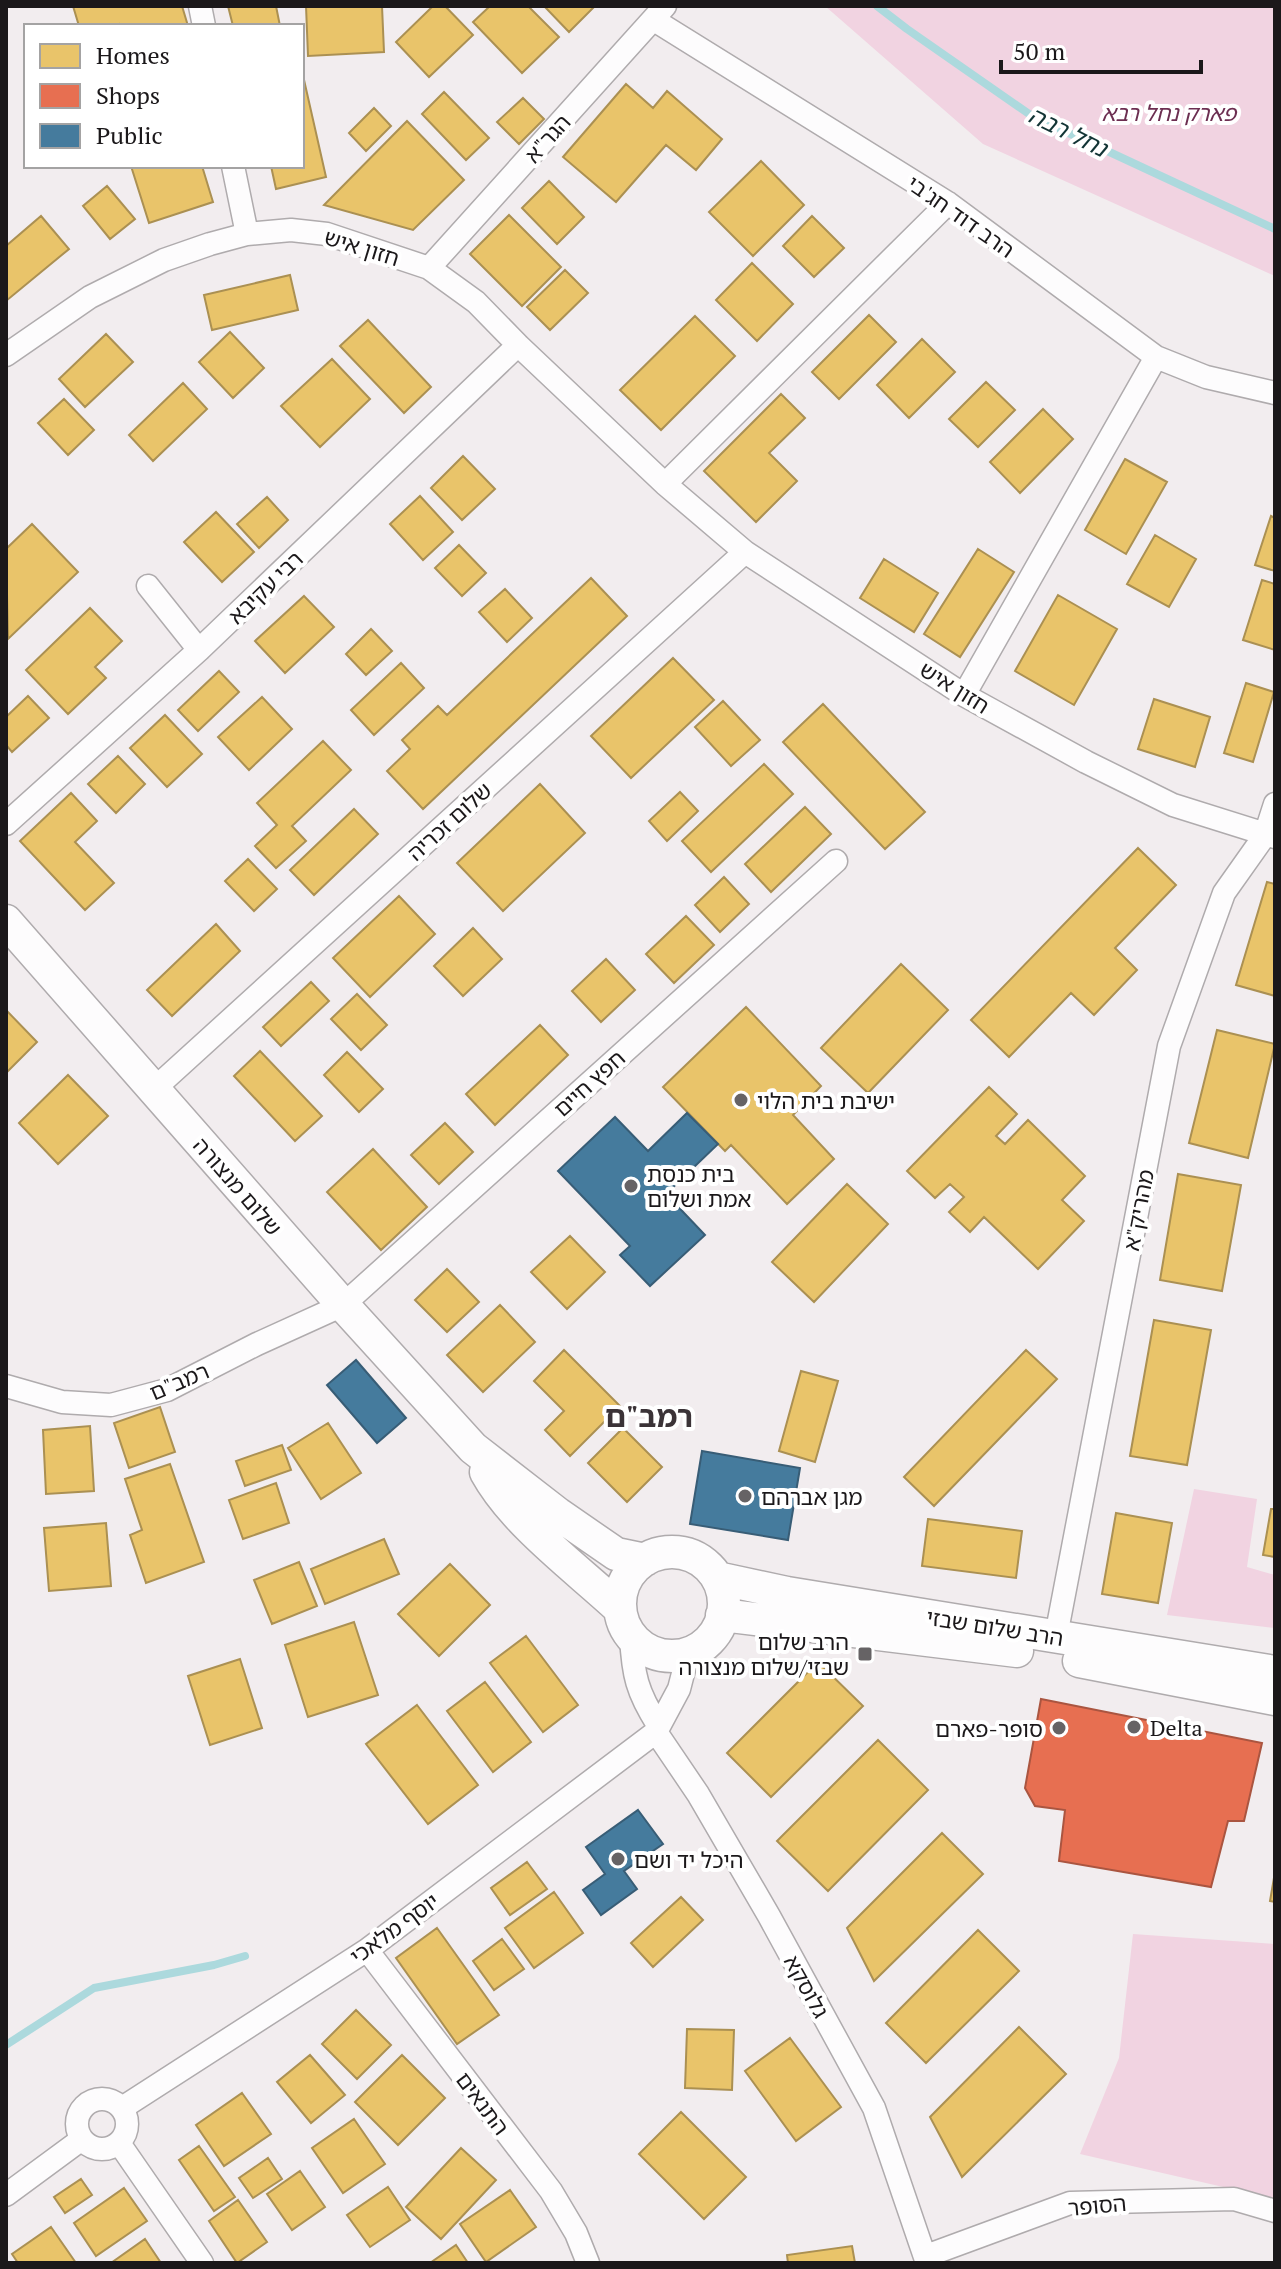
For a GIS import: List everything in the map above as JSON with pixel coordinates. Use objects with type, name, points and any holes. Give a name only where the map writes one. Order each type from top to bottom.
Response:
[{"type":"street","name":"הרב דוד חג'בי","points":[[660,13],[948,203],[1156,357],[1206,377],[1275,393]]},
{"type":"street","name":"הגר\"א","points":[[429,268],[660,13]]},
{"type":"street","points":[[233,168],[247,234]]},
{"type":"street","points":[[665,484],[948,203]]},
{"type":"street","name":"חזון איש","points":[[6,355],[90,297],[152,266],[247,234],[291,230],[327,234],[429,268],[476,302],[665,484],[745,552],[964,695],[1086,762],[1173,805],[1270,836]]},
{"type":"street","name":"רבי עקיבא","points":[[6,824],[199,650],[518,345]]},
{"type":"street","points":[[964,695],[1156,357]]},
{"type":"street","name":"שלום זכריה","points":[[153,1090],[745,552]]},
{"type":"street","points":[[148,586],[199,650]]},
{"type":"street","name":"מהריק\"א","points":[[1056,1636],[1169,1046],[1224,893],[1270,836],[1275,804]]},
{"type":"street","name":"חפץ חיים","points":[[343,1305],[836,861]]},
{"type":"street","name":"שלום מנצורה","points":[[6,921],[343,1305],[473,1448],[558,1514],[616,1554],[645,1560]]},
{"type":"street","name":"רמב\"ם","points":[[6,1386],[62,1402],[111,1405],[167,1390],[343,1305]]},
{"type":"street","name":"שלום מנצורה","points":[[473,1448],[497,1491],[625,1622]]},
{"type":"street","points":[[667,1553],[691,1556],[710,1568],[717,1578],[724,1603],[722,1615],[713,1636],[705,1644],[688,1654],[670,1657],[651,1653],[635,1642],[625,1622],[622,1589],[631,1572],[645,1560],[667,1553]]},
{"type":"street","name":"הרב שלום שבזי","points":[[717,1578],[787,1593],[1275,1672]]},
{"type":"street","name":"הרב שלום שבזי","points":[[722,1615],[1045,1654],[1275,1699]]},
{"type":"street","name":"גלוסקא","points":[[625,1622],[642,1700],[761,1903],[874,2108],[926,2260]]},
{"type":"street","points":[[657,1729],[679,1689],[688,1654]]},
{"type":"street","name":"יוסף מלאכי","points":[[122,2108],[367,1950],[657,1729]]},
{"type":"street","name":"התנאים","points":[[367,1950],[551,2191],[576,2233],[588,2263]]},
{"type":"street","points":[[107,2099],[122,2108],[127,2127],[119,2143],[105,2149],[88,2146],[77,2129],[77,2120],[85,2105],[107,2099]]},
{"type":"street","points":[[6,2195],[82,2139]]},
{"type":"street","points":[[119,2143],[202,2263]]},
{"type":"street","name":"הסופר","points":[[926,2260],[1070,2203],[1234,2199],[1275,2211]]},
{"type":"green space","name":"פארק נחל רבא","points":[[825,6],[1272,6],[1275,8],[1275,276],[983,144]]},
{"type":"green space","points":[[1194,1489],[1257,1499],[1247,1567],[1275,1575],[1275,1628],[1167,1615]]},
{"type":"green space","points":[[1133,1934],[1275,1944],[1275,2199],[1080,2154],[1119,2058]]},
{"type":"building: Homes","points":[[73,6],[182,6],[187,24],[119,24],[78,24]]},
{"type":"building: Homes","points":[[228,6],[276,6],[280,24],[232,24]]},
{"type":"building: Homes","points":[[306,6],[382,6],[384,52],[308,56]]},
{"type":"building: Homes","points":[[433,6],[445,6],[473,35],[429,77],[396,42]]},
{"type":"building: Homes","points":[[490,6],[528,6],[559,37],[522,73],[473,22]]},
{"type":"building: Homes","points":[[544,6],[595,6],[569,32]]},
{"type":"building: Homes","points":[[304,80],[326,177],[276,189],[271,168],[304,168]]},
{"type":"building: Homes","points":[[626,84],[653,108],[667,91],[722,139],[696,170],[666,145],[616,202],[563,157]]},
{"type":"building: Homes","points":[[444,92],[489,138],[466,160],[422,114]]},
{"type":"building: Homes","points":[[523,98],[544,119],[519,144],[497,122]]},
{"type":"building: Homes","points":[[374,108],[391,126],[366,151],[349,133]]},
{"type":"building: Homes","points":[[407,121],[464,180],[413,230],[324,205]]},
{"type":"building: Homes","points":[[761,161],[804,205],[753,256],[709,212]]},
{"type":"building: Homes","points":[[132,168],[203,168],[213,202],[149,223]]},
{"type":"building: Homes","points":[[549,181],[584,217],[557,244],[522,208]]},
{"type":"building: Homes","points":[[107,186],[135,219],[110,239],[83,206]]},
{"type":"building: Homes","points":[[509,215],[561,267],[522,306],[470,254]]},
{"type":"building: Homes","points":[[41,216],[69,249],[6,301],[6,246]]},
{"type":"building: Homes","points":[[812,216],[844,248],[814,277],[783,246]]},
{"type":"building: Homes","points":[[752,263],[793,304],[757,341],[716,300]]},
{"type":"building: Homes","points":[[565,270],[588,293],[550,330],[527,307]]},
{"type":"building: Homes","points":[[290,275],[298,310],[212,330],[204,295]]},
{"type":"building: Homes","points":[[869,315],[896,342],[839,399],[812,372]]},
{"type":"building: Homes","points":[[695,316],[735,356],[661,430],[620,390]]},
{"type":"building: Homes","points":[[368,320],[431,387],[404,413],[340,346]]},
{"type":"building: Homes","points":[[230,332],[264,368],[233,398],[199,362]]},
{"type":"building: Homes","points":[[106,334],[133,362],[85,407],[59,379]]},
{"type":"building: Homes","points":[[922,339],[955,372],[909,418],[877,385]]},
{"type":"building: Homes","points":[[332,359],[370,399],[320,447],[281,406]]},
{"type":"building: Homes","points":[[986,382],[1015,410],[978,447],[949,419]]},
{"type":"building: Homes","points":[[183,383],[207,409],[153,461],[129,435]]},
{"type":"building: Homes","points":[[781,394],[805,418],[769,453],[797,481],[756,522],[704,471]]},
{"type":"building: Homes","points":[[64,399],[94,430],[68,455],[38,423]]},
{"type":"building: Homes","points":[[1043,409],[1073,439],[1020,493],[990,462]]},
{"type":"building: Homes","points":[[463,456],[495,489],[462,520],[431,488]]},
{"type":"building: Homes","points":[[1125,459],[1167,482],[1126,554],[1085,530]]},
{"type":"building: Homes","points":[[420,496],[453,532],[423,560],[390,524]]},
{"type":"building: Homes","points":[[267,497],[288,520],[259,548],[237,524]]},
{"type":"building: Homes","points":[[216,512],[254,552],[222,582],[184,542]]},
{"type":"building: Homes","points":[[1271,516],[1275,518],[1275,571],[1255,565]]},
{"type":"building: Homes","points":[[32,524],[78,572],[8,639],[6,549]]},
{"type":"building: Homes","points":[[1155,535],[1196,559],[1169,607],[1127,584]]},
{"type":"building: Homes","points":[[459,545],[486,573],[462,596],[435,568]]},
{"type":"building: Homes","points":[[978,549],[1014,572],[960,657],[924,634]]},
{"type":"building: Homes","points":[[884,559],[938,593],[914,632],[860,598]]},
{"type":"building: Homes","points":[[591,578],[627,616],[423,809],[387,771],[410,749],[402,740],[438,706],[447,715]]},
{"type":"building: Homes","points":[[1262,580],[1275,584],[1275,650],[1243,640]]},
{"type":"building: Homes","points":[[505,589],[532,618],[507,642],[479,612]]},
{"type":"building: Homes","points":[[1058,595],[1117,629],[1074,705],[1015,671]]},
{"type":"building: Homes","points":[[304,596],[334,627],[285,673],[255,641]]},
{"type":"building: Homes","points":[[90,608],[122,641],[95,667],[106,678],[68,714],[26,670]]},
{"type":"building: Homes","points":[[371,629],[392,651],[366,675],[346,654]]},
{"type":"building: Homes","points":[[673,658],[714,700],[631,778],[591,736]]},
{"type":"building: Homes","points":[[401,663],[424,688],[374,735],[351,710]]},
{"type":"building: Homes","points":[[219,671],[239,692],[198,731],[178,710]]},
{"type":"building: Homes","points":[[1246,683],[1274,692],[1253,762],[1224,753]]},
{"type":"building: Homes","points":[[28,696],[49,718],[12,752],[6,745],[6,717]]},
{"type":"building: Homes","points":[[262,697],[292,729],[249,770],[218,737]]},
{"type":"building: Homes","points":[[1154,699],[1210,717],[1195,767],[1138,749]]},
{"type":"building: Homes","points":[[723,701],[760,740],[731,766],[695,727]]},
{"type":"building: Homes","points":[[823,704],[925,812],[885,849],[783,742]]},
{"type":"building: Homes","points":[[165,715],[202,754],[167,787],[130,748]]},
{"type":"building: Homes","points":[[323,741],[351,770],[292,826],[306,841],[276,868],[255,846],[277,825],[257,803]]},
{"type":"building: Homes","points":[[118,756],[145,784],[116,813],[88,784]]},
{"type":"building: Homes","points":[[764,764],[793,794],[711,872],[682,841]]},
{"type":"building: Homes","points":[[540,784],[585,833],[503,911],[457,863]]},
{"type":"building: Homes","points":[[680,792],[698,811],[667,841],[649,821]]},
{"type":"building: Homes","points":[[71,793],[97,821],[75,842],[114,883],[85,910],[20,841]]},
{"type":"building: Homes","points":[[805,807],[831,834],[771,892],[745,864]]},
{"type":"building: Homes","points":[[354,809],[378,834],[314,895],[290,870]]},
{"type":"building: Homes","points":[[1138,848],[1176,885],[1115,948],[1137,970],[1094,1015],[1071,993],[1009,1057],[971,1020]]},
{"type":"building: Homes","points":[[248,859],[277,889],[254,911],[225,881]]},
{"type":"building: Homes","points":[[724,877],[749,904],[720,932],[695,905]]},
{"type":"building: Homes","points":[[1267,882],[1275,884],[1275,996],[1236,985]]},
{"type":"building: Homes","points":[[399,896],[435,934],[370,997],[333,958]]},
{"type":"building: Homes","points":[[686,916],[714,945],[674,983],[646,954]]},
{"type":"building: Homes","points":[[216,924],[240,951],[172,1016],[147,990]]},
{"type":"building: Homes","points":[[473,928],[502,959],[463,996],[434,966]]},
{"type":"building: Homes","points":[[606,959],[635,990],[601,1022],[572,991]]},
{"type":"building: Homes","points":[[901,964],[948,1010],[868,1093],[821,1048]]},
{"type":"building: Homes","points":[[311,982],[329,1001],[281,1046],[263,1027]]},
{"type":"building: Homes","points":[[357,994],[387,1025],[361,1050],[331,1019]]},
{"type":"building: Homes","name":"ישיבת בית הלוי","points":[[746,1007],[821,1086],[793,1115],[834,1159],[787,1204],[731,1145],[725,1151],[663,1087]]},
{"type":"building: Homes","points":[[6,1010],[37,1042],[6,1073]]},
{"type":"building: Homes","points":[[540,1025],[568,1055],[495,1125],[466,1094]]},
{"type":"building: Homes","points":[[1217,1030],[1275,1044],[1248,1158],[1189,1143]]},
{"type":"building: Homes","points":[[260,1051],[322,1116],[295,1141],[234,1076]]},
{"type":"building: Homes","points":[[347,1052],[383,1089],[359,1112],[324,1075]]},
{"type":"building: Homes","points":[[68,1075],[108,1116],[58,1164],[19,1123]]},
{"type":"building: Homes","points":[[989,1087],[1017,1114],[996,1136],[1005,1144],[1028,1120],[1085,1176],[1062,1200],[1084,1221],[1038,1269],[984,1217],[970,1232],[949,1212],[964,1197],[950,1184],[935,1198],[907,1171]]},
{"type":"building: Homes","points":[[445,1123],[473,1152],[439,1184],[411,1155]]},
{"type":"building: Homes","points":[[373,1149],[427,1207],[381,1250],[327,1192]]},
{"type":"building: Homes","points":[[1178,1174],[1241,1185],[1222,1291],[1160,1280]]},
{"type":"building: Homes","points":[[847,1184],[888,1224],[814,1302],[772,1262]]},
{"type":"building: Homes","points":[[570,1236],[605,1272],[567,1309],[531,1272]]},
{"type":"building: Homes","points":[[447,1269],[479,1302],[447,1332],[415,1300]]},
{"type":"building: Homes","points":[[500,1305],[535,1342],[483,1392],[447,1355]]},
{"type":"building: Homes","points":[[1154,1320],[1211,1330],[1187,1465],[1130,1456]]},
{"type":"building: Homes","points":[[564,1350],[620,1406],[570,1456],[545,1430],[564,1411],[534,1381]]},
{"type":"building: Homes","points":[[1026,1350],[1057,1379],[934,1506],[904,1477]]},
{"type":"building: Homes","points":[[801,1371],[838,1381],[815,1462],[779,1451]]},
{"type":"building: Homes","points":[[160,1407],[175,1452],[129,1468],[114,1423]]},
{"type":"building: Homes","points":[[328,1423],[361,1473],[321,1499],[288,1448]]},
{"type":"building: Homes","points":[[90,1426],[94,1491],[46,1494],[43,1430]]},
{"type":"building: Homes","points":[[623,1428],[662,1467],[627,1502],[588,1463]]},
{"type":"building: Homes","points":[[282,1445],[291,1470],[245,1486],[236,1461]]},
{"type":"building: Homes","points":[[170,1464],[204,1562],[146,1583],[130,1535],[142,1530],[125,1479]]},
{"type":"building: Homes","points":[[276,1483],[289,1523],[243,1539],[229,1500]]},
{"type":"building: Homes","points":[[1271,1509],[1275,1509],[1275,1557],[1263,1555]]},
{"type":"building: Homes","points":[[1116,1513],[1172,1523],[1158,1603],[1102,1594]]},
{"type":"building: Homes","points":[[928,1519],[1022,1531],[1016,1578],[922,1566]]},
{"type":"building: Homes","points":[[106,1523],[111,1586],[49,1591],[44,1528]]},
{"type":"building: Homes","points":[[384,1539],[399,1574],[325,1604],[311,1569]]},
{"type":"building: Homes","points":[[299,1562],[317,1606],[272,1624],[254,1580]]},
{"type":"building: Homes","points":[[450,1564],[490,1605],[439,1656],[398,1614]]},
{"type":"building: Homes","points":[[354,1622],[378,1695],[308,1717],[285,1645]]},
{"type":"building: Homes","points":[[526,1636],[578,1705],[543,1732],[490,1663]]},
{"type":"building: Homes","points":[[240,1659],[262,1728],[210,1745],[188,1676]]},
{"type":"building: Homes","points":[[818,1662],[863,1706],[771,1797],[727,1753]]},
{"type":"building: Homes","points":[[485,1682],[531,1742],[493,1772],[447,1711]]},
{"type":"building: Homes","points":[[417,1705],[478,1785],[428,1824],[366,1744]]},
{"type":"building: Homes","points":[[878,1740],[928,1790],[828,1891],[777,1841]]},
{"type":"building: Homes","points":[[942,1833],[983,1874],[874,1981],[847,1928]]},
{"type":"building: Homes","points":[[527,1862],[547,1889],[510,1915],[491,1888]]},
{"type":"building: Homes","points":[[1275,1872],[1275,1902],[1270,1901]]},
{"type":"building: Homes","points":[[554,1892],[583,1933],[534,1968],[505,1928]]},
{"type":"building: Homes","points":[[681,1897],[703,1920],[653,1967],[631,1943]]},
{"type":"building: Homes","points":[[437,1928],[499,2015],[457,2044],[396,1958]]},
{"type":"building: Homes","points":[[978,1930],[1019,1971],[926,2063],[886,2023]]},
{"type":"building: Homes","points":[[502,1939],[524,1969],[494,1990],[473,1961]]},
{"type":"building: Homes","points":[[356,2010],[391,2045],[357,2079],[322,2044]]},
{"type":"building: Homes","points":[[1019,2027],[1066,2074],[962,2177],[930,2117]]},
{"type":"building: Homes","points":[[687,2029],[734,2030],[732,2090],[685,2088]]},
{"type":"building: Homes","points":[[790,2038],[841,2107],[796,2141],[745,2071]]},
{"type":"building: Homes","points":[[310,2055],[345,2095],[311,2123],[277,2082]]},
{"type":"building: Homes","points":[[402,2055],[445,2098],[398,2145],[355,2102]]},
{"type":"building: Homes","points":[[242,2093],[271,2134],[224,2166],[196,2125]]},
{"type":"building: Homes","points":[[681,2112],[746,2177],[704,2219],[639,2154]]},
{"type":"building: Homes","points":[[354,2119],[385,2164],[343,2193],[312,2148]]},
{"type":"building: Homes","points":[[199,2146],[235,2197],[214,2211],[179,2160]]},
{"type":"building: Homes","points":[[461,2148],[496,2180],[441,2239],[406,2207]]},
{"type":"building: Homes","points":[[268,2158],[282,2179],[253,2198],[239,2178]]},
{"type":"building: Homes","points":[[300,2171],[325,2207],[292,2230],[267,2194]]},
{"type":"building: Homes","points":[[81,2179],[92,2195],[65,2213],[54,2197]]},
{"type":"building: Homes","points":[[388,2187],[410,2220],[370,2247],[347,2215]]},
{"type":"building: Homes","points":[[124,2188],[147,2221],[96,2256],[74,2223]]},
{"type":"building: Homes","points":[[510,2190],[536,2227],[486,2262],[460,2224]]},
{"type":"building: Homes","points":[[238,2200],[267,2242],[237,2263],[209,2221]]},
{"type":"building: Homes","points":[[51,2227],[76,2263],[18,2263],[12,2254]]},
{"type":"building: Homes","points":[[145,2239],[161,2263],[111,2263]]},
{"type":"building: Homes","points":[[456,2245],[468,2263],[430,2263]]},
{"type":"building: Homes","points":[[852,2246],[855,2263],[788,2263],[787,2255]]},
{"type":"building: Shops","points":[[1041,1699],[1262,1743],[1244,1821],[1228,1821],[1211,1887],[1059,1861],[1065,1810],[1035,1806],[1025,1788]]},
{"type":"building: Public","name":"בית כנסת אמת ושלום","points":[[687,1113],[718,1144],[666,1194],[705,1235],[650,1286],[620,1255],[630,1246],[558,1171],[615,1117],[648,1151]]},
{"type":"building: Public","points":[[356,1360],[406,1418],[377,1443],[327,1385]]},
{"type":"building: Public","name":"מגן אברהם","points":[[702,1451],[800,1468],[788,1540],[690,1524]]},
{"type":"building: Public","name":"היכל יד ושם","points":[[638,1810],[663,1844],[624,1871],[637,1889],[601,1915],[583,1890],[605,1874],[586,1847]]},
{"type":"waterway","name":"נחל רבה","points":[[877,6],[1032,116],[1275,229]]},
{"type":"waterway","points":[[6,2045],[94,1988],[245,1956]]},
{"type":"place","name":"ישיבת בית הלוי","points":[[741,1100]]},
{"type":"place","name":"בית כנסת אמת ושלום","points":[[631,1186]]},
{"type":"place","name":"מגן אברהם","points":[[745,1496]]},
{"type":"place","name":"הרב שלום שבזי/שלום מנצורה","points":[[865,1654]]},
{"type":"place","name":"Delta","points":[[1134,1727]]},
{"type":"place","name":"סופר-פארם","points":[[1059,1728]]},
{"type":"place","name":"היכל יד ושם","points":[[618,1859]]},
{"type":"district","name":"רמב\"ם","points":[[649,1416]]}]
